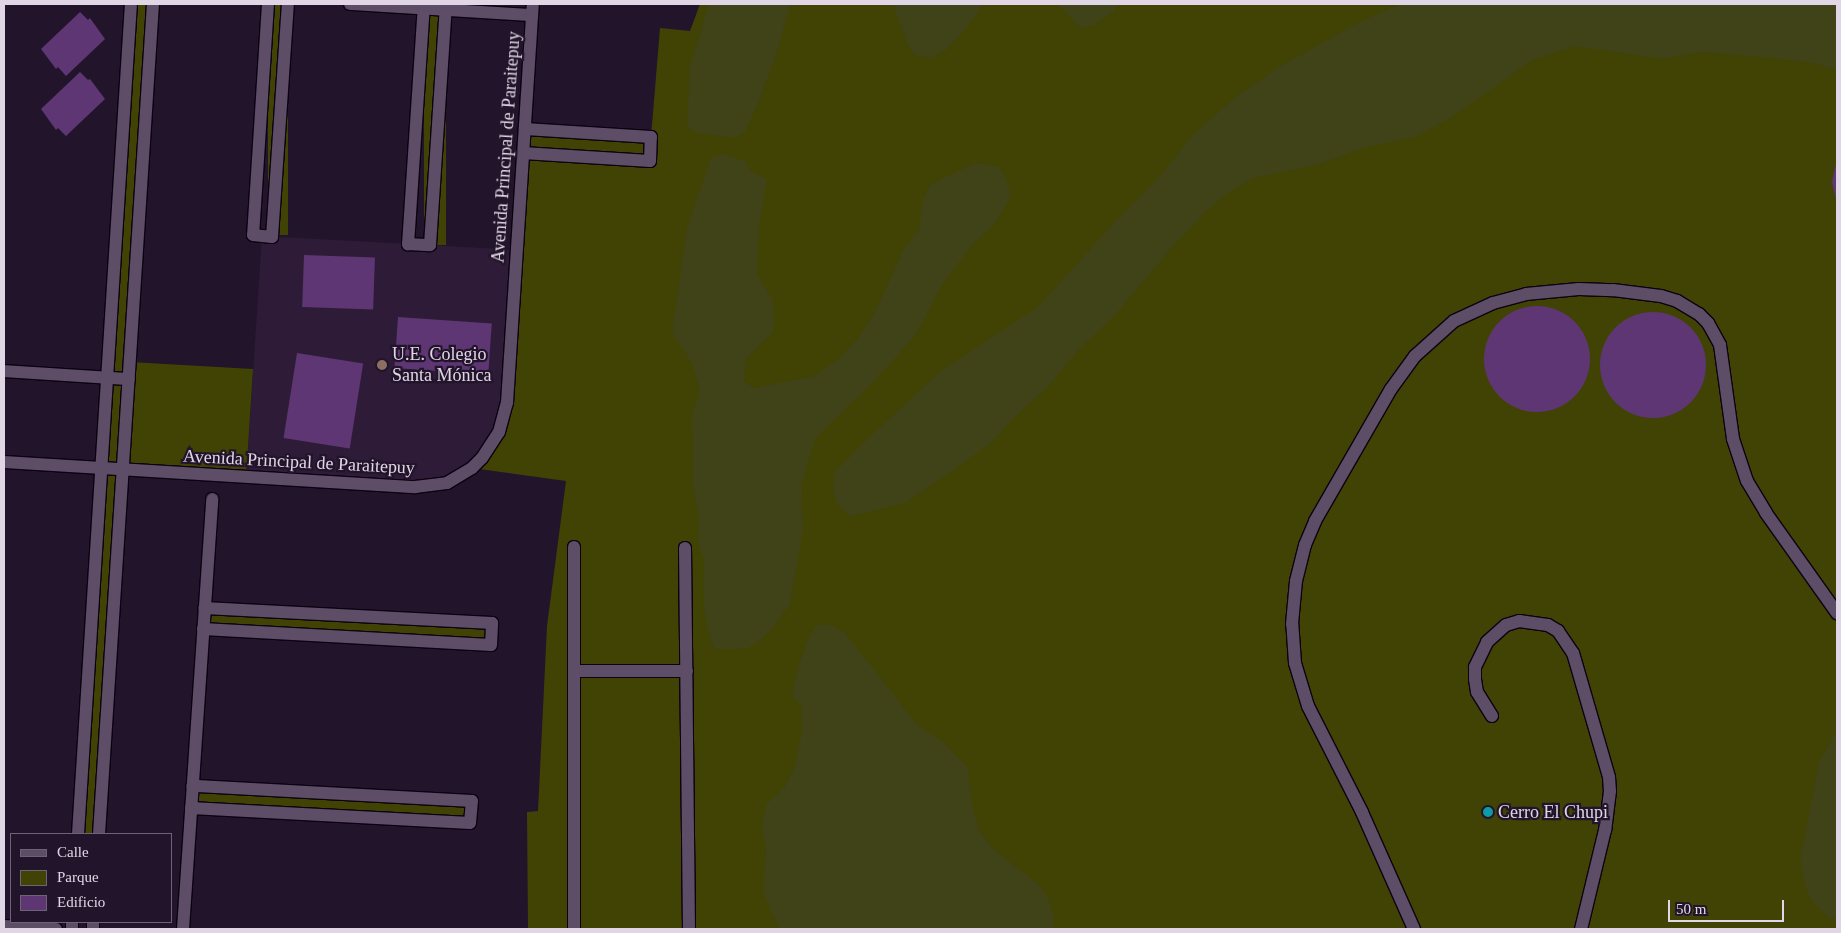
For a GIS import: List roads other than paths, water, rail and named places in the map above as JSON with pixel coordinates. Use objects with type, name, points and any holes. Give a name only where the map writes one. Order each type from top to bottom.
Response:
[{"type":"street","points":[[78,833],[131,4]]},
{"type":"street","points":[[99,833],[153,4]]},
{"type":"street","points":[[268,4],[253,235],[272,237],[288,4]]},
{"type":"street","points":[[350,4],[532,10]]},
{"type":"street","points":[[424,6],[408,244],[430,245],[446,7]]},
{"type":"street","name":"Avenida Principal de Paraitepuy","points":[[4,462],[414,488],[447,483],[472,468],[482,458],[499,432],[507,403],[532,10]]},
{"type":"street","points":[[523,153],[650,161],[651,137],[525,129]]},
{"type":"street","points":[[116,227],[138,228]]},
{"type":"street","points":[[1414,929],[1362,812],[1308,706],[1295,663],[1292,624],[1296,581],[1305,545],[1315,521],[1372,419],[1399,378],[1420,351],[1454,321],[1493,303],[1526,294],[1579,289],[1613,290],[1662,296],[1677,301],[1695,311],[1708,323],[1720,345],[1733,439],[1747,481],[1766,513],[1837,613]]},
{"type":"street","points":[[4,371],[128,379]]},
{"type":"street","points":[[183,929],[212,499]]},
{"type":"street","points":[[574,547],[574,929]]},
{"type":"street","points":[[685,548],[689,929]]},
{"type":"street","points":[[203,629],[491,645],[492,623],[204,608]]},
{"type":"street","points":[[1492,716],[1477,692],[1475,680],[1475,667],[1486,642],[1506,625],[1519,621],[1548,625],[1558,631],[1574,653],[1609,777],[1610,792],[1605,830],[1581,929]]},
{"type":"street","points":[[574,670],[686,671]]},
{"type":"street","points":[[86,701],[108,702]]},
{"type":"street","points":[[191,808],[470,823],[472,801],[192,786]]},
{"type":"street","points":[[4,926],[56,929]]},
{"type":"place","name":"U.E. Colegio Santa Mónica","points":[[382,365]]},
{"type":"place","name":"Cerro El Chupi","points":[[1488,812]]}]
